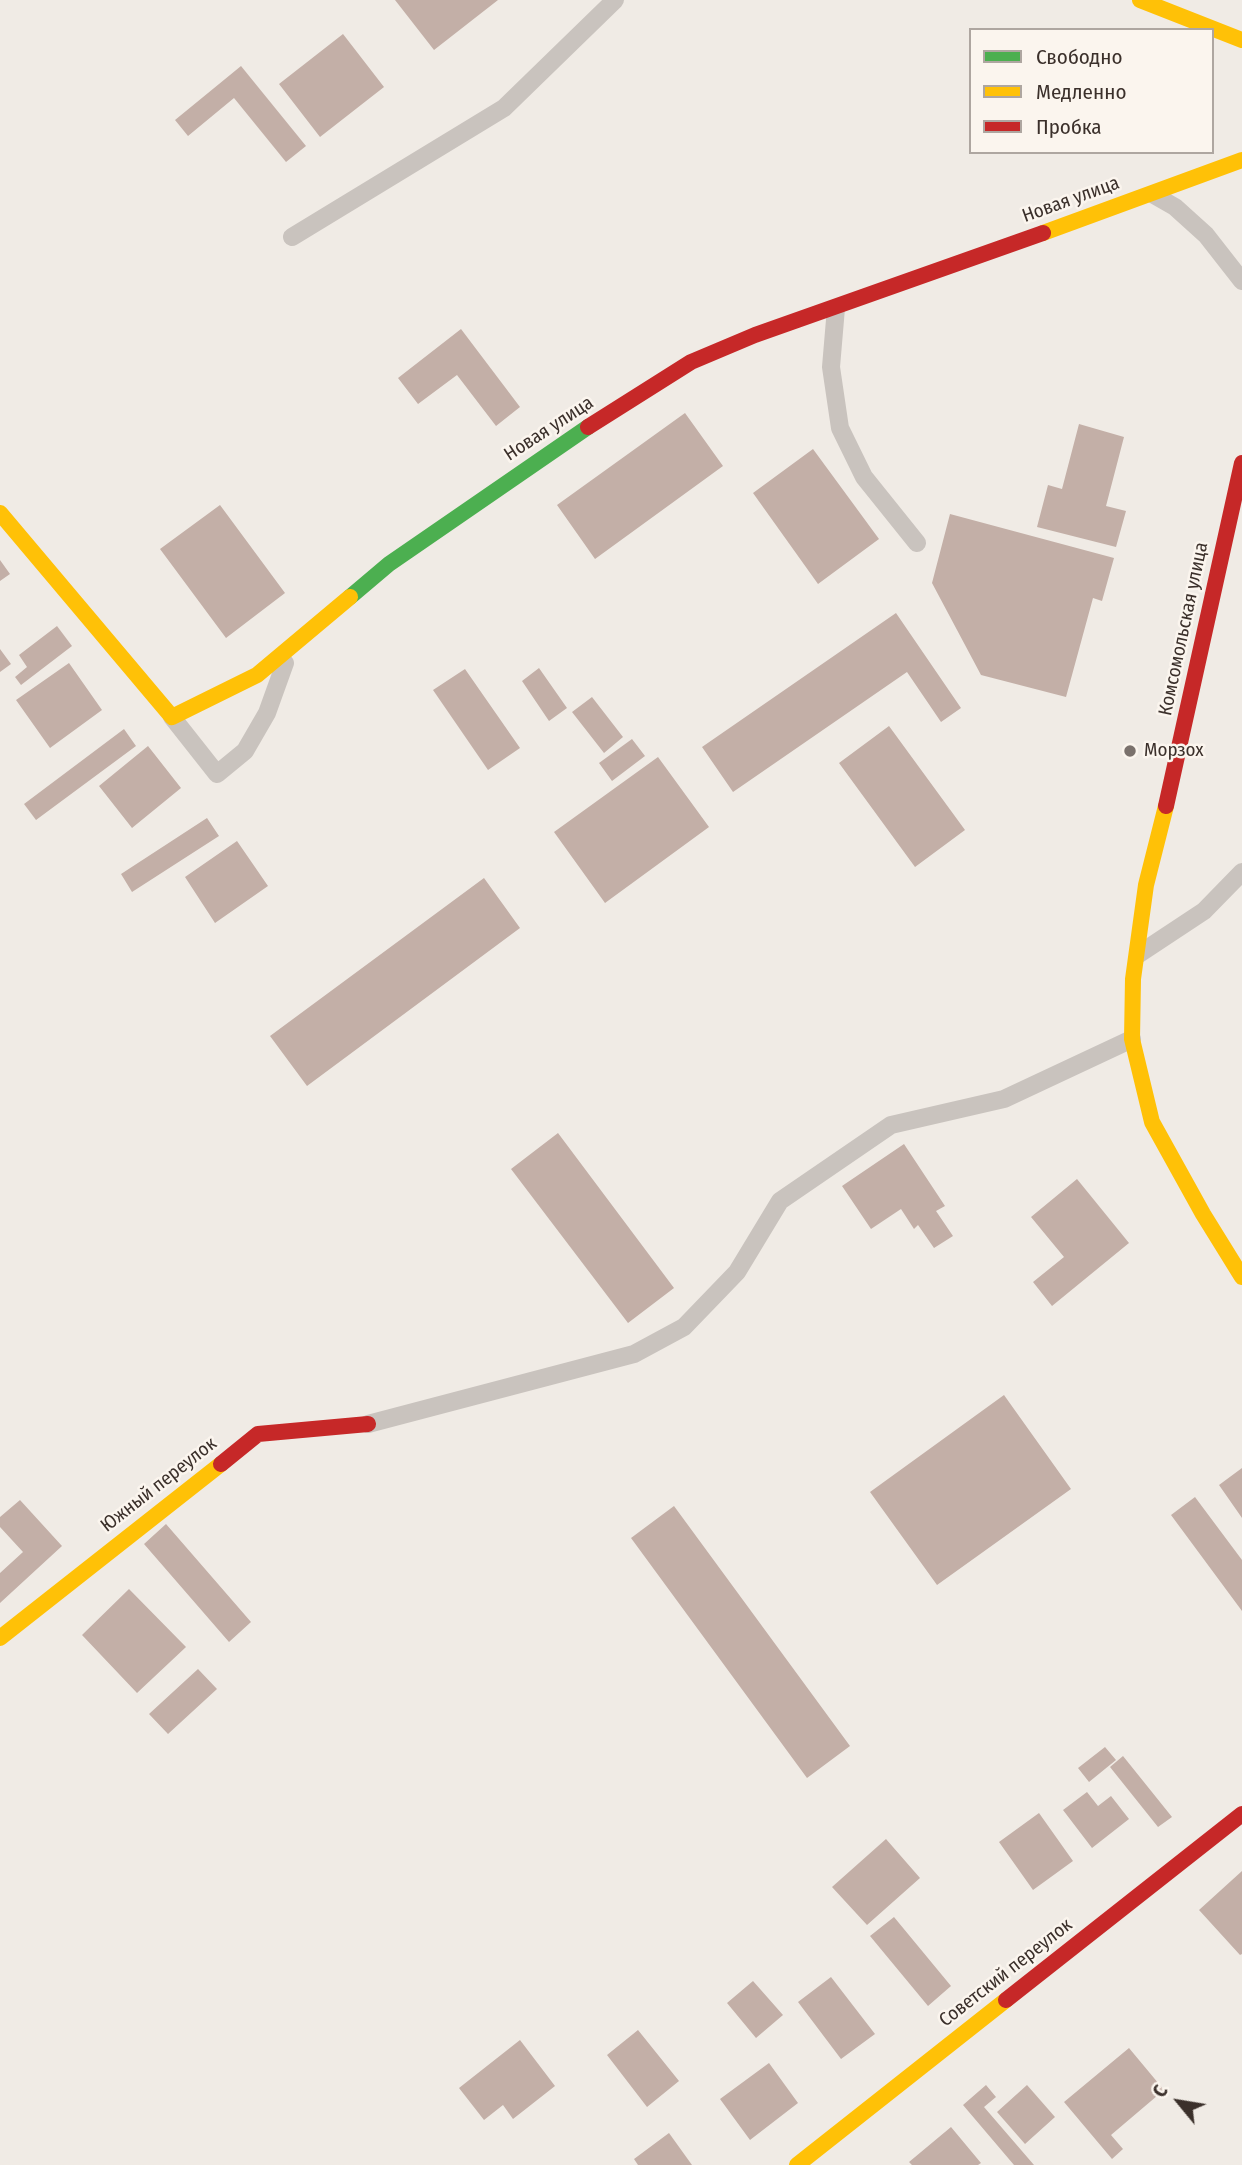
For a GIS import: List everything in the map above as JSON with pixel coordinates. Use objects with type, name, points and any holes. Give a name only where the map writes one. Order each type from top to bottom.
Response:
[{"type":"street","points":[[1140,0],[1211,28]]},
{"type":"street","points":[[1214,29],[1242,40]]},
{"type":"street","name":"Новая улица","points":[[172,716],[257,675],[389,564],[551,451],[691,362],[755,335],[1242,160]]},
{"type":"street","name":"Комсомольская улица","points":[[1242,463],[1177,763],[1146,885],[1133,979],[1132,1039],[1152,1122],[1242,1277]]},
{"type":"street","points":[[0,513],[172,716]]},
{"type":"street","name":"Южный переулок","points":[[0,1638],[258,1434],[368,1424]]},
{"type":"street","name":"Советский переулок","points":[[797,2165],[1242,1814]]},
{"type":"lane","points":[[292,237],[504,108],[615,0]]},
{"type":"lane","points":[[1151,193],[1175,207],[1206,235],[1242,281]]},
{"type":"lane","points":[[836,308],[831,367],[840,428],[864,477],[917,543]]},
{"type":"lane","points":[[172,716],[217,774],[245,751],[267,713],[291,646]]},
{"type":"lane","points":[[1136,957],[1204,911],[1242,872]]},
{"type":"lane","points":[[368,1424],[634,1354],[684,1327],[737,1272],[780,1200],[891,1125],[1004,1100],[1132,1039]]},
{"type":"building","points":[[395,0],[498,0],[434,50]]},
{"type":"building","points":[[343,34],[384,87],[320,137],[279,84]]},
{"type":"building","points":[[241,66],[306,146],[286,162],[234,98],[188,136],[175,120]]},
{"type":"building","points":[[461,329],[520,407],[496,426],[457,375],[418,404],[398,378]]},
{"type":"building","points":[[685,413],[723,466],[595,559],[557,505]]},
{"type":"building","points":[[1079,424],[1124,437],[1106,506],[1126,511],[1116,547],[1037,527],[1048,485],[1062,489]]},
{"type":"building","points":[[813,449],[879,539],[818,584],[753,493]]},
{"type":"building","points":[[220,505],[285,593],[226,638],[160,549]]},
{"type":"building","points":[[950,514],[1114,558],[1102,601],[1093,598],[1066,697],[981,675],[932,583]]},
{"type":"building","points":[[0,560],[10,574],[0,581]]},
{"type":"building","points":[[896,613],[961,708],[941,722],[907,672],[733,792],[702,747]]},
{"type":"building","points":[[57,626],[72,646],[21,685],[15,677],[27,667],[19,655]]},
{"type":"building","points":[[0,649],[11,664],[0,672]]},
{"type":"building","points":[[69,663],[102,710],[50,748],[16,700]]},
{"type":"building","points":[[539,668],[567,708],[549,721],[522,681]]},
{"type":"building","points":[[465,669],[520,748],[488,770],[433,690]]},
{"type":"building","points":[[592,697],[623,737],[604,753],[572,712]]},
{"type":"building","points":[[889,726],[965,830],[915,867],[839,763]]},
{"type":"building","points":[[124,729],[136,746],[36,820],[24,804]]},
{"type":"building","points":[[632,739],[645,756],[612,781],[599,763]]},
{"type":"building","points":[[148,746],[181,788],[132,828],[99,786]]},
{"type":"building","points":[[658,757],[709,827],[605,903],[554,832]]},
{"type":"building","points":[[207,818],[219,836],[132,892],[121,874]]},
{"type":"building","points":[[237,841],[268,886],[215,923],[185,877]]},
{"type":"building","points":[[484,878],[520,928],[307,1086],[270,1036]]},
{"type":"building","points":[[558,1133],[674,1288],[628,1323],[511,1169]]},
{"type":"building","points":[[904,1144],[945,1206],[936,1211],[953,1236],[934,1248],[918,1225],[914,1229],[901,1209],[871,1229],[842,1186]]},
{"type":"building","points":[[1077,1179],[1129,1243],[1052,1306],[1033,1282],[1064,1257],[1031,1217]]},
{"type":"building","points":[[1004,1395],[1071,1489],[937,1585],[870,1492]]},
{"type":"building","points":[[1242,1468],[1242,1518],[1219,1485]]},
{"type":"building","points":[[1195,1497],[1242,1560],[1242,1611],[1171,1515]]},
{"type":"building","points":[[20,1500],[62,1546],[0,1603],[0,1573],[23,1552],[0,1527],[0,1517]]},
{"type":"building","points":[[674,1506],[850,1746],[807,1778],[631,1538]]},
{"type":"building","points":[[166,1524],[251,1622],[229,1642],[144,1544]]},
{"type":"building","points":[[129,1589],[186,1647],[137,1693],[82,1635]]},
{"type":"building","points":[[198,1669],[217,1689],[168,1734],[149,1714]]},
{"type":"building","points":[[1105,1747],[1116,1760],[1089,1782],[1078,1768]]},
{"type":"building","points":[[1123,1756],[1172,1817],[1158,1827],[1110,1767]]},
{"type":"building","points":[[1087,1792],[1098,1806],[1111,1796],[1129,1819],[1092,1848],[1063,1810]]},
{"type":"building","points":[[1039,1813],[1073,1861],[1033,1890],[999,1842]]},
{"type":"building","points":[[886,1839],[920,1878],[867,1925],[832,1887]]},
{"type":"building","points":[[1242,1871],[1242,1954],[1240,1955],[1199,1910]]},
{"type":"building","points":[[894,1917],[951,1986],[928,2006],[870,1936]]},
{"type":"building","points":[[831,1977],[875,2034],[841,2059],[798,2002]]},
{"type":"building","points":[[753,1981],[783,2015],[756,2038],[727,2003]]},
{"type":"building","points":[[638,2030],[679,2081],[647,2107],[607,2055]]},
{"type":"building","points":[[520,2040],[555,2086],[513,2119],[503,2105],[484,2120],[459,2088]]},
{"type":"building","points":[[1129,2048],[1164,2090],[1111,2135],[1123,2149],[1112,2159],[1064,2102]]},
{"type":"building","points":[[769,2063],[798,2103],[750,2140],[720,2099]]},
{"type":"building","points":[[986,2085],[996,2097],[984,2107],[1034,2165],[1014,2165],[963,2105]]},
{"type":"building","points":[[1027,2085],[1055,2117],[1025,2144],[997,2112]]},
{"type":"building","points":[[951,2127],[981,2163],[912,2165],[909,2162]]},
{"type":"building","points":[[669,2133],[692,2165],[638,2165],[634,2159]]},
{"type":"traffic: fast","points":[[350,597],[389,564],[588,427]]},
{"type":"traffic: slow","points":[[1140,0],[1211,28]]},
{"type":"traffic: slow","points":[[1214,29],[1242,40]]},
{"type":"traffic: slow","points":[[1043,233],[1242,160]]},
{"type":"traffic: slow","points":[[0,513],[172,717],[257,675],[350,597]]},
{"type":"traffic: slow","points":[[1166,806],[1146,885],[1133,979],[1132,1039],[1152,1122],[1242,1277]]},
{"type":"traffic: slow","points":[[0,1638],[221,1464]]},
{"type":"traffic: slow","points":[[797,2165],[1006,2000]]},
{"type":"traffic: jam","points":[[588,427],[691,362],[755,335],[1043,233]]},
{"type":"traffic: jam","points":[[1166,806],[1242,463]]},
{"type":"traffic: jam","points":[[221,1464],[258,1434],[368,1424]]},
{"type":"traffic: jam","points":[[1006,2000],[1242,1814]]},
{"type":"place","name":"Морзох","points":[[1130,751]]}]
